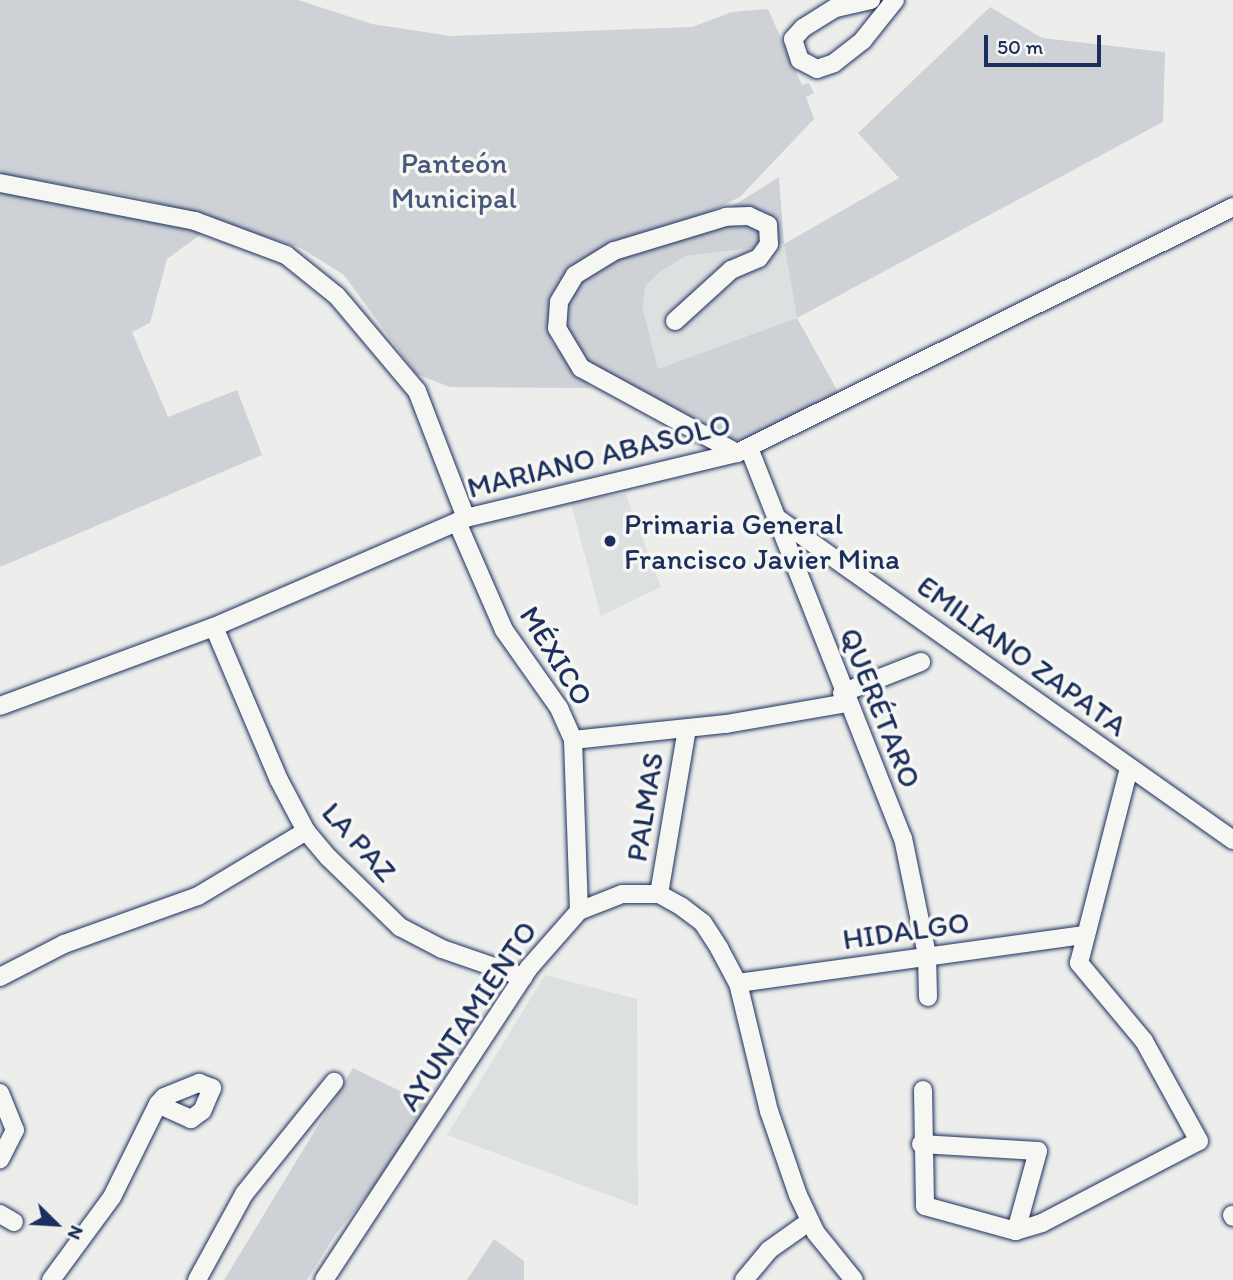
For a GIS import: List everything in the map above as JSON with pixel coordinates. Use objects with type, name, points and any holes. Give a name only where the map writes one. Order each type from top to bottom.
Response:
[{"type":"street","points":[[881,2],[863,40],[834,64],[817,69],[800,60],[793,39],[803,28],[835,8],[881,2]]},
{"type":"street","name":"MÉXICO","points":[[0,183],[195,221],[286,255],[337,296],[417,391],[461,520],[504,630],[559,708],[573,740],[579,911]]},
{"type":"street","points":[[675,321],[730,270],[759,258],[769,244],[768,225],[749,216],[726,217],[614,251],[575,275],[559,302],[557,328],[580,368],[743,451]]},
{"type":"street","name":"MARIANO ABASOLO","points":[[0,706],[214,627],[461,520],[743,451],[1230,216]]},
{"type":"street","name":"QUERÉTARO","points":[[743,451],[777,518],[844,698],[903,838],[928,956],[928,997]]},
{"type":"street","name":"EMILIANO ZAPATA","points":[[777,518],[1233,840]]},
{"type":"street","name":"LA PAZ","points":[[214,627],[263,747],[306,831],[400,928],[523,977]]},
{"type":"street","points":[[573,740],[687,729],[844,698],[921,662]]},
{"type":"street","name":"PALMAS","points":[[659,894],[687,729]]},
{"type":"street","points":[[923,1090],[921,1143],[925,1206],[1016,1230],[1042,1223],[1199,1141],[1144,1041],[1079,964],[1083,935],[1129,768]]},
{"type":"street","points":[[0,977],[64,944],[198,896],[306,831]]},
{"type":"street","name":"AYUNTAMIENTO","points":[[324,1280],[523,977],[579,911],[622,894],[659,894]]},
{"type":"street","points":[[659,894],[703,923],[738,984],[769,1111],[810,1221],[853,1280]]},
{"type":"street","name":"HIDALGO","points":[[738,984],[1083,935]]},
{"type":"street","points":[[197,1280],[244,1194],[334,1082]]},
{"type":"street","points":[[0,1093],[15,1130],[0,1159]]},
{"type":"street","points":[[51,1280],[112,1197],[158,1104]]},
{"type":"street","points":[[921,1143],[1038,1151],[1016,1230]]},
{"type":"street","points":[[744,1280],[769,1250],[810,1221]]},
{"type":"shaded area","points":[[784,244],[797,318],[658,369],[643,309],[645,287],[660,272],[686,256]]},
{"type":"shaded area","points":[[626,494],[661,587],[601,616],[570,500]]},
{"type":"shaded area","points":[[545,975],[637,999],[638,1206],[447,1135]]},
{"type":"green space","name":"Panteón Municipal","points":[[0,0],[298,0],[372,24],[451,36],[692,27],[732,12],[768,9],[802,85],[809,83],[814,93],[806,97],[814,119],[740,197],[699,217],[608,247],[564,275],[550,323],[551,341],[591,388],[450,387],[416,374],[344,275],[301,248],[141,198],[0,174]]},
{"type":"green space","points":[[990,7],[1042,38],[1165,52],[1163,122],[797,318],[784,244],[899,178],[858,133]]},
{"type":"green space","points":[[779,177],[784,244],[686,256],[660,272],[645,287],[643,309],[658,369],[797,318],[841,397],[754,440],[733,440],[595,370],[572,344],[563,324],[564,302],[598,262],[712,219]]},
{"type":"green space","points":[[0,187],[204,232],[167,259],[150,323],[132,332],[168,417],[237,390],[262,455],[0,567]]},
{"type":"green space","points":[[353,1068],[437,1109],[335,1235],[307,1280],[224,1280]]},
{"type":"green space","points":[[494,1239],[524,1261],[524,1280],[467,1280]]},
{"type":"place","name":"Primaria General Francisco Javier Mina","points":[[610,541]]}]
